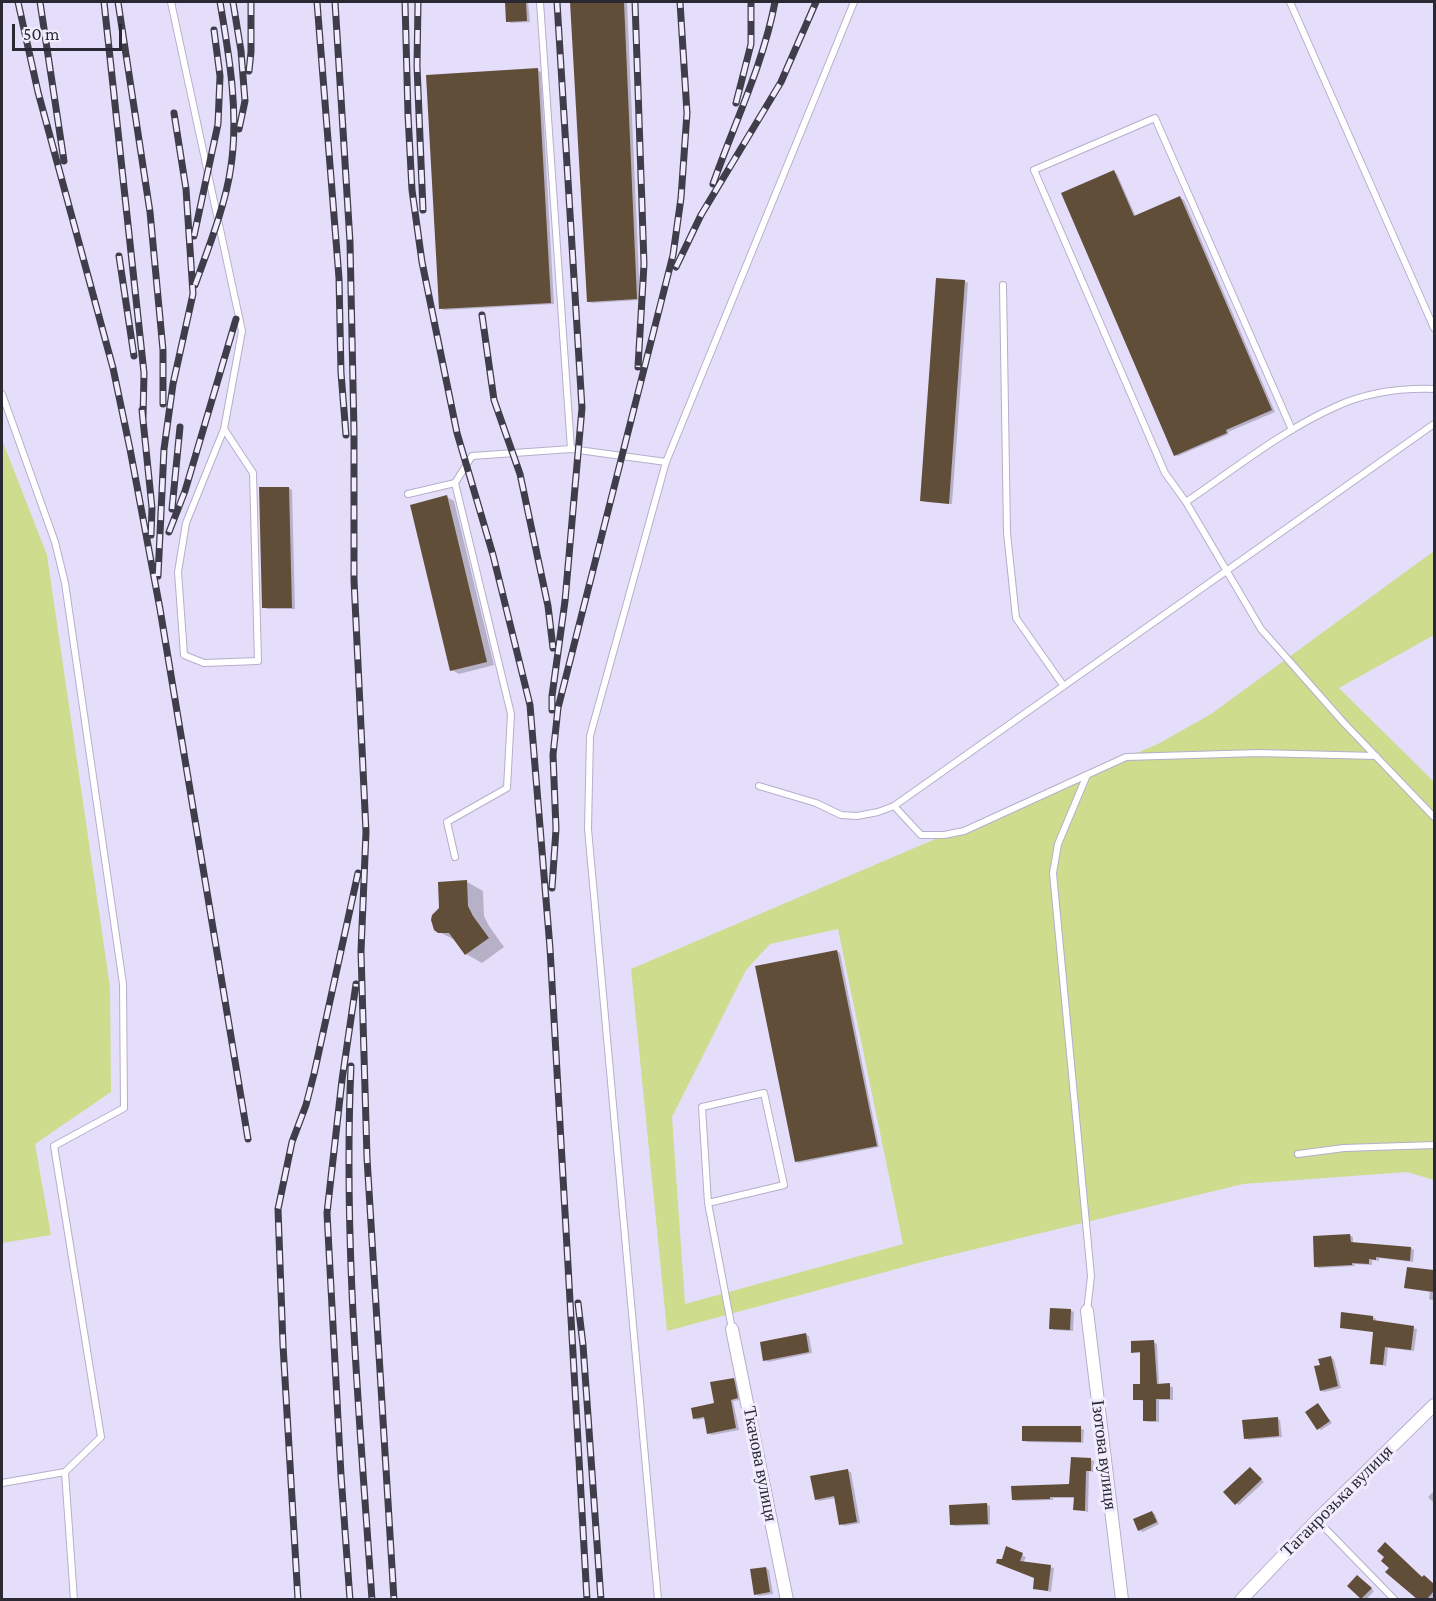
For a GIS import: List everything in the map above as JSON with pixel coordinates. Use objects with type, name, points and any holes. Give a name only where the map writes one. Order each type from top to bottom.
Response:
[{"type":"street","name":"Ізотова вулиця","points":[[1087,1311],[1122,1599]]},
{"type":"street","name":"Ткачова вулиця","points":[[732,1329],[787,1599]]},
{"type":"street","name":"Таганрозька вулиця","points":[[1241,1599],[1317,1520],[1434,1405]]},
{"type":"lane","points":[[171,2],[242,332],[224,429],[186,523],[178,572],[184,655],[204,663],[258,661],[253,473],[224,429]]},
{"type":"lane","points":[[540,2],[571,449]]},
{"type":"lane","points":[[658,1599],[588,829],[590,736],[666,462],[854,2]]},
{"type":"lane","points":[[1290,2],[1434,328]]},
{"type":"lane","points":[[1292,430],[1155,118],[1034,170],[1165,472],[1186,502],[1262,629],[1344,723],[1434,816]]},
{"type":"lane","points":[[1003,285],[1007,533],[1016,618],[1063,685]]},
{"type":"lane","points":[[1186,502],[1292,430],[1335,406],[1383,392],[1434,389]]},
{"type":"lane","points":[[2,394],[55,542],[65,583],[123,984],[124,1108],[54,1146],[101,1437],[65,1472],[2,1483]]},
{"type":"lane","points":[[759,786],[816,803],[841,815],[857,816],[894,806],[1434,424]]},
{"type":"lane","points":[[408,494],[455,483],[472,456],[571,449],[666,462]]},
{"type":"lane","points":[[455,483],[512,714],[507,788],[447,822],[455,857]]},
{"type":"lane","points":[[894,806],[921,835],[944,835],[964,831],[1126,757],[1258,753],[1376,756]]},
{"type":"lane","points":[[1087,1311],[1091,1276],[1053,873],[1058,844],[1088,775]]},
{"type":"lane","points":[[708,1203],[784,1185],[764,1092],[702,1107],[708,1203],[732,1329]]},
{"type":"lane","points":[[1298,1154],[1344,1148],[1434,1145]]},
{"type":"lane","points":[[65,1472],[74,1599]]},
{"type":"lane","points":[[1317,1520],[1395,1599]]},
{"type":"green space","points":[[2,440],[47,555],[110,987],[111,1092],[35,1144],[51,1235],[2,1243]]},
{"type":"green space","points":[[1434,551],[1434,635],[1339,688],[1434,782],[1434,1180],[1407,1172],[1243,1184],[926,1261],[667,1331],[631,969],[1158,744],[1211,714]],"holes":[[[838,929],[903,1244],[685,1304],[672,1117],[746,970],[770,944]]]},
{"type":"building","points":[[505,2],[526,2],[527,21],[506,22]]},
{"type":"building","points":[[570,2],[624,2],[637,299],[587,302]]},
{"type":"building","points":[[538,68],[551,303],[439,309],[426,75]]},
{"type":"building","points":[[1114,170],[1134,216],[1180,196],[1272,410],[1174,456],[1061,193]]},
{"type":"building","points":[[936,278],[965,280],[949,504],[920,501]]},
{"type":"building","points":[[259,487],[289,487],[292,608],[262,608]]},
{"type":"building","points":[[447,495],[487,662],[450,671],[410,505]]},
{"type":"building","points":[[467,880],[468,906],[489,938],[465,955],[449,933],[438,933],[434,930],[431,920],[432,915],[439,908],[438,882]]},
{"type":"building","points":[[837,950],[877,1146],[795,1162],[755,966]]},
{"type":"building","points":[[1350,1234],[1351,1242],[1411,1247],[1410,1261],[1376,1257],[1376,1260],[1369,1259],[1369,1264],[1352,1263],[1352,1265],[1314,1267],[1313,1236]]},
{"type":"building","points":[[1407,1267],[1434,1270],[1434,1292],[1404,1288]]},
{"type":"building","points":[[1050,1308],[1071,1309],[1070,1330],[1049,1329]]},
{"type":"building","points":[[1341,1312],[1373,1316],[1373,1320],[1414,1326],[1411,1350],[1385,1347],[1383,1365],[1370,1364],[1373,1332],[1340,1328]]},
{"type":"building","points":[[806,1333],[809,1352],[763,1361],[760,1342]]},
{"type":"building","points":[[1154,1340],[1157,1384],[1170,1383],[1170,1399],[1156,1399],[1156,1421],[1143,1421],[1143,1400],[1133,1400],[1133,1384],[1140,1384],[1140,1352],[1131,1353],[1131,1341]]},
{"type":"building","points":[[1331,1356],[1338,1386],[1320,1391],[1314,1366],[1320,1365],[1318,1359]]},
{"type":"building","points":[[734,1378],[738,1398],[731,1400],[736,1428],[707,1434],[704,1417],[693,1419],[691,1408],[714,1403],[710,1382]]},
{"type":"building","points":[[1318,1403],[1330,1421],[1317,1430],[1305,1412]]},
{"type":"building","points":[[1278,1417],[1279,1436],[1244,1439],[1242,1420]]},
{"type":"building","points":[[1022,1426],[1081,1426],[1081,1442],[1022,1441]]},
{"type":"building","points":[[1071,1457],[1091,1458],[1091,1471],[1086,1471],[1085,1511],[1073,1510],[1074,1497],[1012,1500],[1011,1486],[1069,1484]]},
{"type":"building","points":[[1250,1467],[1262,1479],[1235,1505],[1223,1492]]},
{"type":"building","points":[[848,1469],[857,1522],[839,1525],[834,1496],[815,1500],[810,1476]]},
{"type":"building","points":[[987,1503],[988,1524],[950,1525],[949,1505]]},
{"type":"building","points":[[1152,1511],[1157,1522],[1138,1531],[1133,1519]]},
{"type":"building","points":[[1385,1542],[1422,1577],[1424,1575],[1434,1584],[1434,1591],[1427,1599],[1417,1599],[1385,1572],[1389,1568],[1381,1561],[1384,1557],[1377,1551]]},
{"type":"building","points":[[1006,1546],[1023,1553],[1020,1561],[1051,1565],[1048,1591],[1033,1589],[1034,1578],[996,1563],[997,1559],[1002,1559]]},
{"type":"building","points":[[766,1567],[770,1592],[754,1595],[750,1569]]},
{"type":"building","points":[[1357,1575],[1372,1588],[1361,1599],[1347,1586]]},
{"type":"railway","points":[[18,2],[38,92],[113,368],[130,449],[160,609],[248,1139]]},
{"type":"railway","points":[[40,2],[64,161]]},
{"type":"railway","points":[[104,2],[144,373],[143,418]]},
{"type":"railway","points":[[118,2],[150,212],[163,350],[163,404]]},
{"type":"railway","points":[[195,285],[225,196],[233,146],[232,84],[220,2]]},
{"type":"railway","points":[[233,2],[241,51],[245,101],[239,129]]},
{"type":"railway","points":[[249,71],[251,2]]},
{"type":"railway","points":[[317,2],[339,278],[341,373],[346,435]]},
{"type":"railway","points":[[335,2],[350,242],[354,580],[366,832],[361,951],[367,1158],[394,1600]]},
{"type":"railway","points":[[405,2],[412,190],[422,262],[457,433],[493,555],[530,705],[550,948],[587,1600]]},
{"type":"railway","points":[[418,2],[417,66],[423,210]]},
{"type":"railway","points":[[552,710],[565,601],[582,408],[557,2]]},
{"type":"railway","points":[[635,2],[644,264],[638,367]]},
{"type":"railway","points":[[552,888],[556,829],[553,755],[558,708],[673,255],[681,198],[687,113],[680,2]]},
{"type":"railway","points":[[736,103],[751,44],[751,2]]},
{"type":"railway","points":[[713,184],[756,71],[775,2]]},
{"type":"railway","points":[[676,267],[701,215],[781,82],[816,2]]},
{"type":"railway","points":[[194,236],[218,124],[220,76],[214,30]]},
{"type":"railway","points":[[158,576],[164,449],[173,384],[193,294],[186,189],[174,113]]},
{"type":"railway","points":[[119,256],[134,356]]},
{"type":"railway","points":[[482,315],[494,400],[520,474],[548,606],[553,648]]},
{"type":"railway","points":[[169,532],[185,491],[236,319]]},
{"type":"railway","points":[[142,410],[152,508],[151,535]]},
{"type":"railway","points":[[172,509],[180,427]]},
{"type":"railway","points":[[298,1600],[283,1345],[278,1209],[292,1142],[306,1105],[314,1074],[358,873]]},
{"type":"railway","points":[[350,1600],[327,1213],[342,1080],[356,984]]},
{"type":"railway","points":[[351,1066],[349,1133],[351,1266],[372,1600]]},
{"type":"railway","points":[[578,1303],[601,1600]]}]
